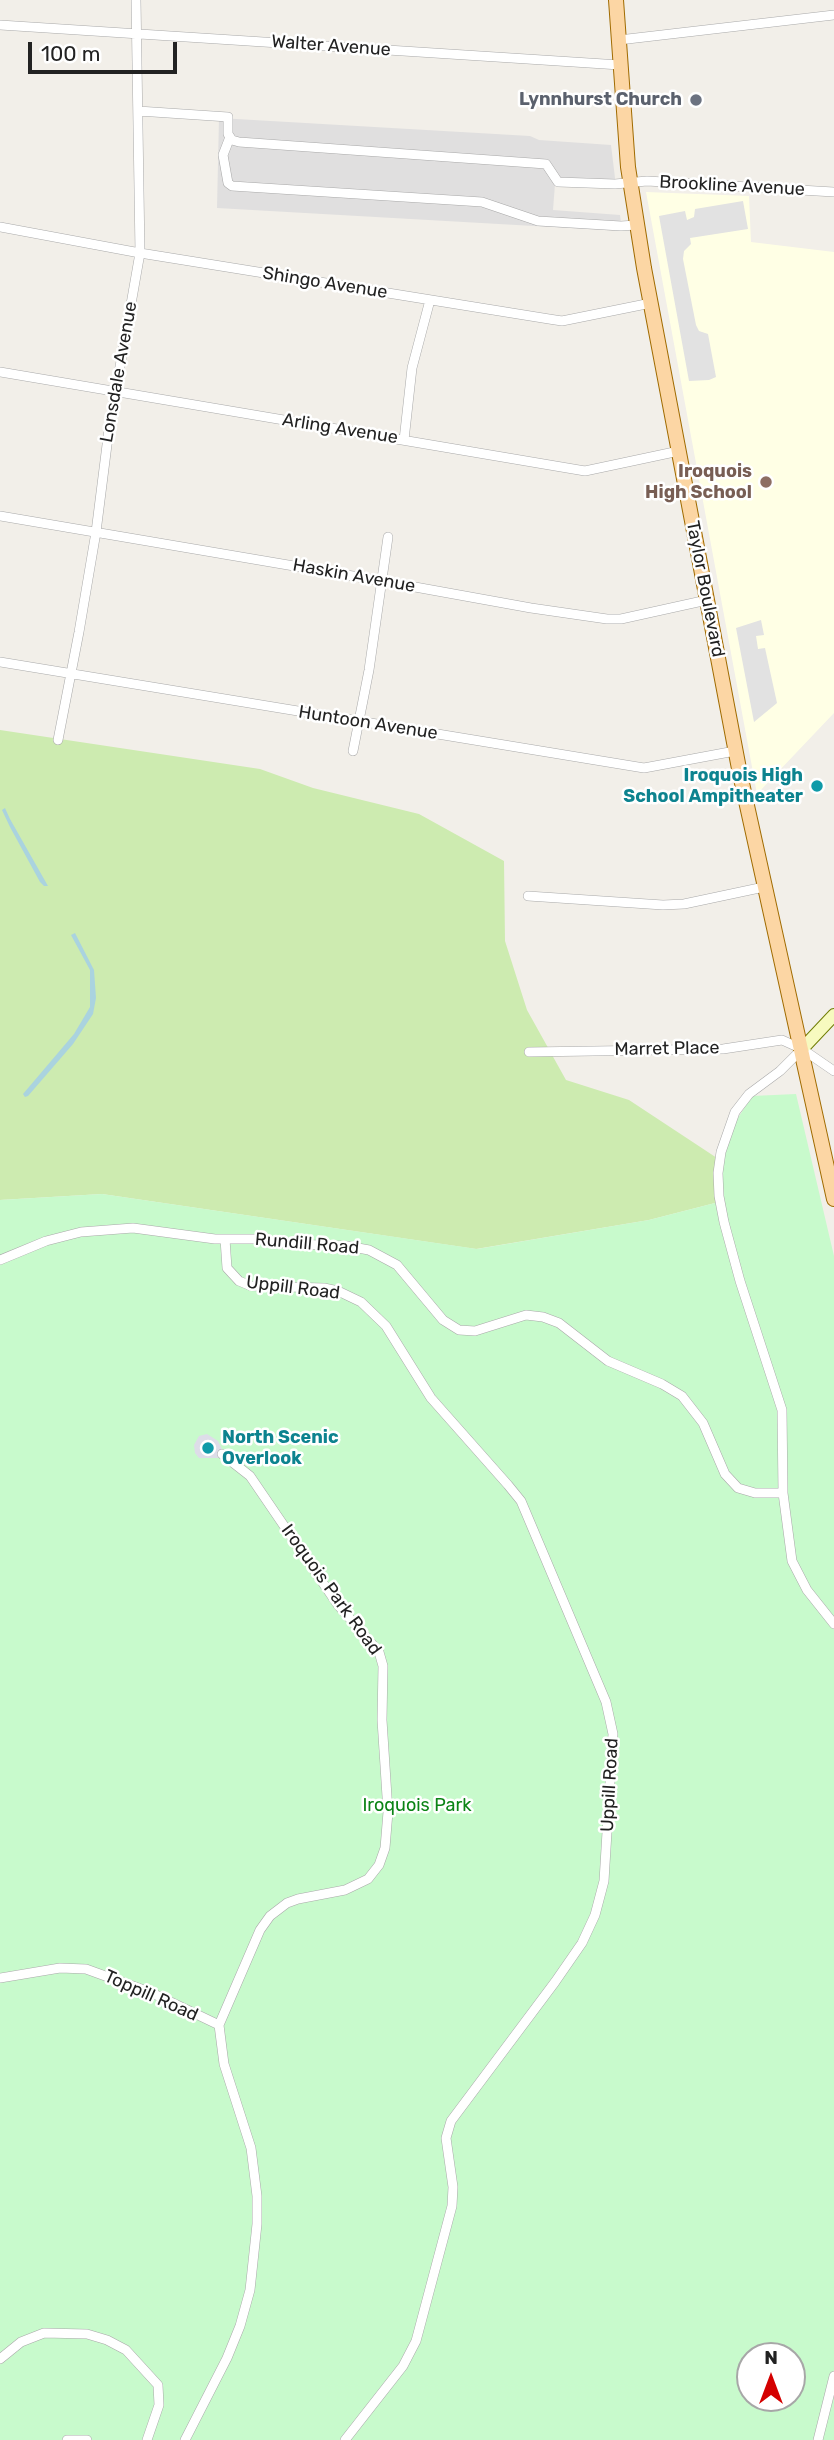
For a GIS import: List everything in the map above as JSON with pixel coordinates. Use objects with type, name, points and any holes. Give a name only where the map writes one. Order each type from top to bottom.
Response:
[{"type":"main road","name":"Taylor Boulevard","points":[[616,0],[630,182],[636,225],[735,751],[834,1199]]},
{"type":"main road","points":[[802,1049],[834,1015]]},
{"type":"street","name":"Lonsdale Avenue","points":[[58,740],[96,532],[115,390],[140,253],[136,0]]},
{"type":"street","points":[[619,40],[834,15]]},
{"type":"street","name":"Walter Avenue","points":[[0,26],[620,65]]},
{"type":"street","points":[[138,111],[228,117],[230,136],[223,155],[228,183],[232,186],[482,202],[538,221],[636,225]]},
{"type":"street","name":"Brookline Avenue","points":[[230,136],[232,140],[239,142],[546,164],[558,182],[647,181],[834,192]]},
{"type":"street","name":"Shingo Avenue","points":[[0,227],[140,253],[562,321],[651,303]]},
{"type":"street","points":[[404,440],[412,368],[430,300]]},
{"type":"street","name":"Arling Avenue","points":[[0,372],[585,471],[679,451]]},
{"type":"street","name":"Haskin Avenue","points":[[0,516],[531,608],[615,619],[707,600]]},
{"type":"street","points":[[354,751],[388,537]]},
{"type":"street","name":"Huntoon Avenue","points":[[0,662],[644,768],[735,751]]},
{"type":"street","points":[[528,896],[663,905],[764,887]]},
{"type":"street","name":"Marret Place","points":[[529,1052],[723,1049],[782,1040],[802,1049]]},
{"type":"street","points":[[834,1071],[802,1049],[780,1071],[749,1094],[738,1106],[724,1138],[718,1173],[724,1222],[782,1410],[783,1493],[787,1534],[795,1570],[834,1624]]},
{"type":"street","name":"Rundill Road","points":[[0,1259],[46,1241],[108,1230],[151,1229],[225,1239],[258,1239],[369,1250],[397,1265],[443,1320],[459,1330],[475,1331],[526,1315],[551,1319],[608,1361],[662,1384],[682,1396],[704,1423],[725,1474],[738,1488],[748,1492],[783,1493]]},
{"type":"street","name":"Uppill Road","points":[[225,1239],[227,1268],[244,1284],[338,1291],[361,1302],[377,1316],[431,1398],[521,1501],[606,1702],[613,1734],[605,1872],[596,1915],[582,1943],[555,1982],[451,2120],[446,2138],[453,2187],[452,2206],[416,2341],[403,2366],[345,2440]]},
{"type":"street","name":"Iroquois Park Road","points":[[219,2025],[260,1930],[270,1916],[289,1902],[358,1886],[368,1879],[379,1865],[387,1838],[388,1812],[382,1720],[383,1666],[379,1652],[338,1605],[250,1476],[222,1454]]},
{"type":"street","name":"Toppill Road","points":[[0,1978],[60,1968],[86,1969],[152,1993],[219,2025]]},
{"type":"street","points":[[186,2440],[240,2326],[250,2290],[257,2224],[257,2196],[251,2147],[224,2064],[219,2025]]},
{"type":"street","points":[[0,2359],[22,2342],[44,2333],[87,2334],[126,2350],[158,2385],[159,2405],[147,2440]]},
{"type":"street","points":[[818,2440],[834,2376]]},
{"type":"street","points":[[67,2440],[88,2440]]},
{"type":"shaded area","points":[[219,118],[530,136],[539,140],[611,145],[616,186],[555,184],[553,210],[620,215],[622,231],[217,208]]},
{"type":"shaded area","name":"Iroquois High School","points":[[646,192],[749,196],[751,242],[834,252],[834,713],[757,794]]},
{"type":"shaded area","points":[[743,201],[748,229],[690,238],[691,244],[684,251],[683,259],[696,325],[699,331],[708,334],[716,377],[689,381],[659,216],[685,211],[687,220],[694,217],[695,209]]},
{"type":"shaded area","points":[[761,620],[764,635],[756,636],[758,649],[765,648],[777,703],[754,722],[736,628]]},
{"type":"shaded area","name":"North Scenic Overlook","points":[[207,1434],[218,1441],[223,1451],[220,1458],[199,1458],[195,1453],[194,1445],[199,1436]]},
{"type":"green space","points":[[0,730],[260,769],[313,788],[419,814],[504,861],[505,941],[527,1010],[566,1080],[629,1100],[720,1160],[719,1202],[649,1220],[476,1249],[102,1194],[0,1200]]},
{"type":"green space","name":"Iroquois Park","points":[[796,1094],[834,1256],[834,2440],[0,2440],[0,1200],[102,1194],[477,1249],[649,1220],[719,1202],[725,1138],[752,1096]]},
{"type":"water","points":[[5,808],[48,886],[40,882],[10,827],[2,810]]},
{"type":"water","points":[[75,933],[94,970],[96,998],[93,1014],[73,1044],[25,1097],[23,1094],[74,1034],[90,1007],[90,970],[71,935]]},
{"type":"place","name":"Lynnhurst Church","points":[[696,100]]},
{"type":"place","name":"Iroquois High School","points":[[766,482]]},
{"type":"place","name":"Iroquois High School Ampitheater","points":[[817,786]]},
{"type":"place","name":"North Scenic Overlook","points":[[208,1448]]}]
